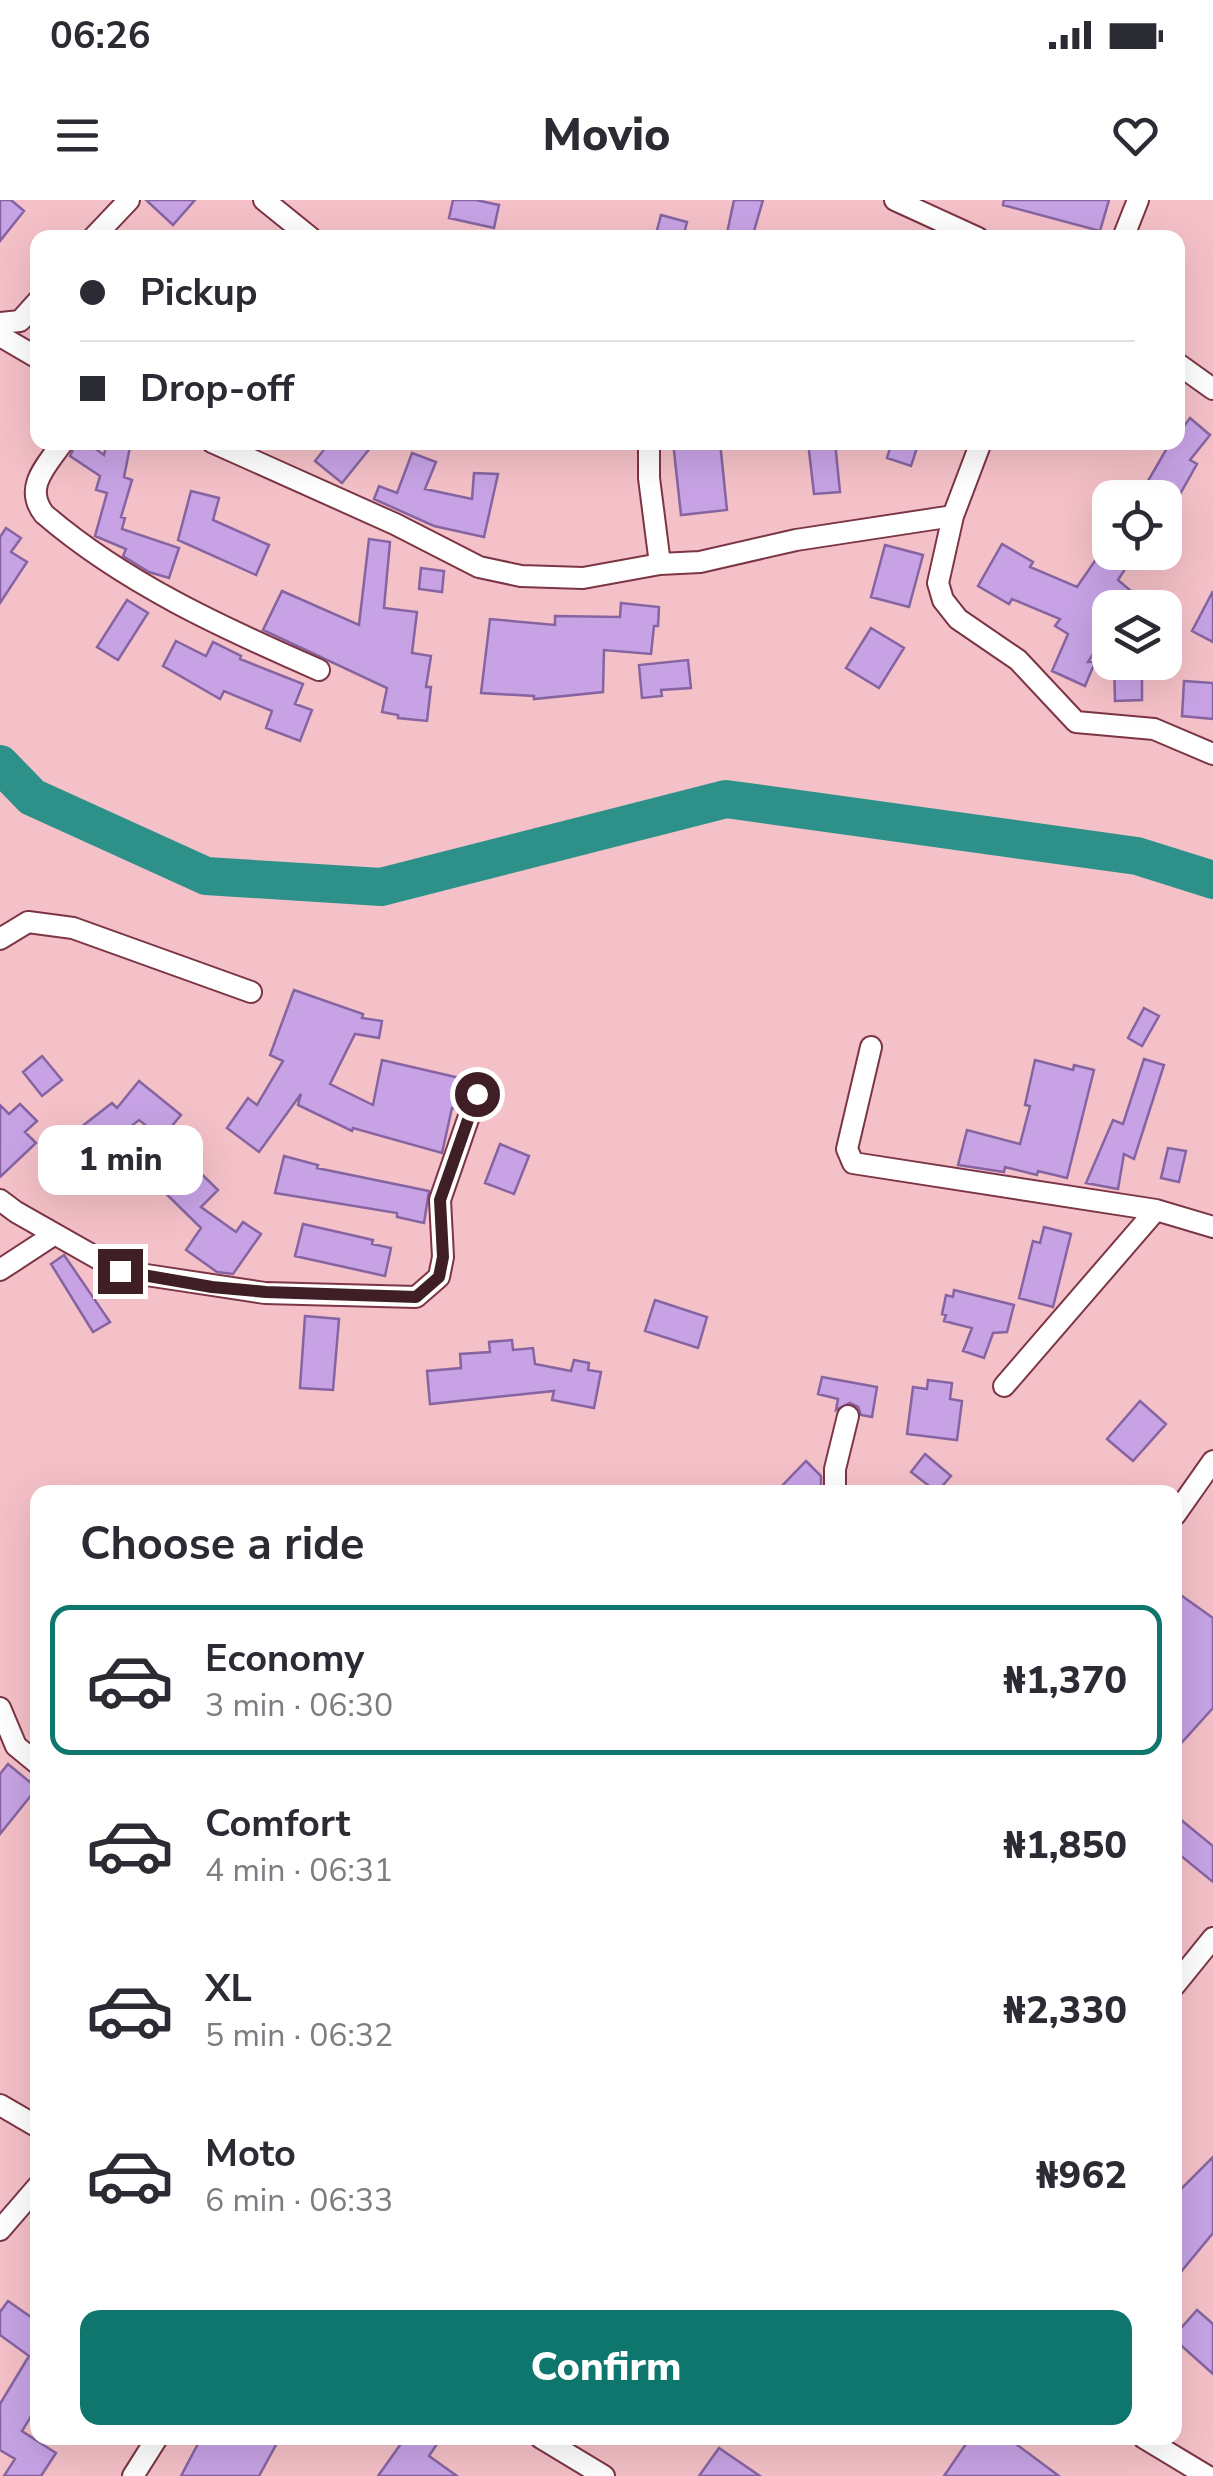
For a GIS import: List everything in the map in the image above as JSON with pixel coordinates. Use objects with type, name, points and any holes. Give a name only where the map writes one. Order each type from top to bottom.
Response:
[{"type":"street","points":[[101,230],[130,200]]},
{"type":"street","points":[[264,200],[300,230]]},
{"type":"street","points":[[895,200],[961,230]]},
{"type":"street","points":[[1126,230],[1138,200]]},
{"type":"street","points":[[10,322],[30,354]]},
{"type":"street","points":[[0,336],[30,354]]},
{"type":"street","points":[[1185,369],[1213,389]]},
{"type":"street","points":[[58,450],[34,486],[36,503],[44,514],[146,585],[230,631],[318,670]]},
{"type":"street","points":[[230,450],[395,524],[479,567],[520,576],[584,578],[660,564],[700,562],[796,540],[953,516]]},
{"type":"street","points":[[649,450],[660,564]]},
{"type":"street","points":[[978,450],[953,516],[938,583],[943,600],[958,619],[1018,660],[1076,722],[1154,729],[1213,754]]},
{"type":"street","points":[[0,939],[28,922],[72,928],[251,992]]},
{"type":"street","points":[[870,1047],[847,1149],[852,1164],[1156,1210],[1213,1228]]},
{"type":"street","points":[[0,1200],[120,1271],[266,1292],[416,1297],[439,1277],[443,1257],[440,1200],[477,1094]]},
{"type":"street","points":[[1004,1386],[1156,1210]]},
{"type":"street","points":[[0,1270],[55,1234]]},
{"type":"street","points":[[834,1485],[848,1416]]},
{"type":"street","points":[[1182,1505],[1213,1461]]},
{"type":"street","points":[[0,1708],[16,1746],[30,1757]]},
{"type":"street","points":[[1182,1976],[1213,1938]]},
{"type":"street","points":[[0,2105],[30,2122]]},
{"type":"street","points":[[0,2230],[30,2195]]},
{"type":"street","points":[[143,2472],[154,2445]]},
{"type":"street","points":[[561,2445],[604,2476]]},
{"type":"street","points":[[1156,2445],[1207,2476]]},
{"type":"building","points":[[0,200],[11,200],[24,211],[0,241]]},
{"type":"building","points":[[146,200],[195,200],[173,225]]},
{"type":"building","points":[[453,200],[499,205],[494,228],[449,218]]},
{"type":"building","points":[[734,200],[763,200],[754,230],[728,230]]},
{"type":"building","points":[[1004,200],[1109,200],[1100,230],[1003,205]]},
{"type":"building","points":[[661,215],[687,222],[685,230],[657,230]]},
{"type":"building","points":[[1190,418],[1210,435],[1190,460],[1197,464],[1182,491],[1182,480],[1148,480],[1166,450],[1185,450],[1185,425]]},
{"type":"building","points":[[73,450],[97,450],[104,455],[105,450],[129,450],[124,477],[132,480],[121,517],[125,518],[122,529],[179,548],[169,578],[149,572],[123,556],[126,549],[95,536],[107,493],[96,490],[100,476],[70,456]]},
{"type":"building","points":[[324,450],[369,450],[342,483],[315,461]]},
{"type":"building","points":[[674,450],[721,450],[727,510],[681,515]]},
{"type":"building","points":[[809,450],[836,450],[840,492],[814,494]]},
{"type":"building","points":[[890,450],[916,450],[911,466],[887,458]]},
{"type":"building","points":[[412,453],[436,462],[425,489],[472,499],[474,473],[498,474],[484,537],[434,526],[374,499],[379,486],[397,493]]},
{"type":"building","points":[[191,491],[219,498],[213,520],[269,545],[256,575],[178,540]]},
{"type":"building","points":[[6,528],[21,538],[11,552],[27,562],[0,603],[0,537]]},
{"type":"building","points":[[369,539],[390,542],[384,608],[417,612],[412,653],[431,656],[426,687],[431,687],[427,721],[382,712],[387,688],[263,630],[282,591],[359,625]]},
{"type":"building","points":[[1002,544],[1033,562],[1030,567],[1077,587],[1092,565],[1092,570],[1124,570],[1118,580],[1130,590],[1092,590],[1092,656],[1088,662],[1092,662],[1092,669],[1085,686],[1052,671],[1068,634],[1055,626],[1060,619],[1012,599],[1009,604],[978,586]]},
{"type":"building","points":[[885,545],[923,555],[909,607],[871,597]]},
{"type":"building","points":[[421,568],[444,571],[442,592],[419,589]]},
{"type":"building","points":[[1213,591],[1213,642],[1192,631]]},
{"type":"building","points":[[127,600],[148,613],[118,660],[97,647]]},
{"type":"building","points":[[621,603],[659,607],[658,626],[654,626],[651,654],[604,650],[603,692],[534,699],[481,693],[490,619],[555,625],[555,616],[620,617]]},
{"type":"building","points":[[871,628],[904,648],[879,688],[846,668]]},
{"type":"building","points":[[176,641],[206,656],[213,642],[241,656],[240,659],[303,684],[295,704],[312,710],[300,741],[266,728],[272,711],[224,691],[220,699],[163,666]]},
{"type":"building","points":[[688,660],[691,688],[661,690],[662,696],[642,698],[639,665]]},
{"type":"building","points":[[1114,680],[1142,680],[1142,700],[1115,701]]},
{"type":"building","points":[[1184,681],[1213,683],[1213,719],[1182,716]]},
{"type":"building","points":[[294,990],[363,1014],[362,1018],[382,1021],[379,1038],[355,1034],[330,1084],[373,1105],[382,1060],[464,1079],[457,1109],[452,1108],[442,1153],[353,1128],[352,1131],[298,1105],[301,1094],[259,1152],[227,1128],[248,1098],[257,1105],[283,1061],[270,1055]]},
{"type":"building","points":[[1144,1008],[1159,1016],[1142,1046],[1128,1038]]},
{"type":"building","points":[[42,1056],[62,1080],[42,1096],[23,1072]]},
{"type":"building","points":[[1144,1059],[1164,1065],[1134,1159],[1124,1154],[1118,1189],[1086,1183],[1113,1120],[1123,1124]]},
{"type":"building","points":[[1035,1060],[1073,1070],[1074,1065],[1094,1070],[1067,1178],[1005,1167],[1004,1172],[958,1165],[967,1130],[1020,1144],[1030,1106],[1025,1105]]},
{"type":"building","points":[[139,1081],[181,1115],[162,1138],[139,1120],[68,1176],[49,1152],[112,1103],[117,1108]]},
{"type":"building","points":[[20,1104],[37,1121],[25,1132],[36,1143],[0,1177],[0,1105],[9,1114]]},
{"type":"building","points":[[500,1144],[529,1156],[514,1194],[485,1183]]},
{"type":"building","points":[[1168,1148],[1186,1151],[1179,1182],[1161,1178]]},
{"type":"building","points":[[176,1149],[218,1190],[201,1207],[236,1232],[243,1222],[261,1234],[233,1274],[217,1272],[186,1250],[201,1228],[149,1177]]},
{"type":"building","points":[[284,1156],[318,1165],[317,1168],[429,1191],[424,1223],[397,1217],[397,1213],[275,1193]]},
{"type":"building","points":[[303,1224],[391,1248],[385,1276],[295,1256]]},
{"type":"building","points":[[1044,1227],[1071,1234],[1053,1307],[1019,1298],[1033,1241],[1040,1243]]},
{"type":"building","points":[[64,1255],[110,1322],[93,1332],[51,1264]]},
{"type":"building","points":[[954,1290],[1014,1305],[1007,1332],[993,1333],[984,1358],[963,1351],[972,1328],[944,1321],[946,1295],[953,1297]]},
{"type":"building","points":[[655,1300],[707,1317],[698,1348],[645,1331]]},
{"type":"building","points":[[305,1316],[339,1319],[333,1390],[300,1388]]},
{"type":"building","points":[[512,1340],[513,1350],[533,1348],[535,1364],[571,1371],[574,1360],[589,1363],[588,1370],[601,1372],[594,1408],[552,1400],[554,1391],[430,1404],[427,1371],[461,1368],[460,1354],[490,1352],[489,1342]]},
{"type":"building","points":[[822,1377],[877,1387],[872,1417],[861,1415],[858,1407],[850,1403],[836,1410],[838,1399],[818,1394]]},
{"type":"building","points":[[928,1380],[952,1383],[950,1399],[962,1401],[957,1440],[907,1434],[913,1387],[927,1389]]},
{"type":"building","points":[[1140,1401],[1166,1424],[1133,1461],[1107,1439]]},
{"type":"building","points":[[925,1454],[951,1476],[943,1485],[928,1485],[911,1472]]},
{"type":"building","points":[[806,1461],[821,1476],[821,1485],[783,1485]]},
{"type":"building","points":[[1182,1596],[1213,1618],[1213,1708],[1182,1742]]},
{"type":"building","points":[[8,1764],[30,1782],[30,1797],[0,1834],[0,1774]]},
{"type":"building","points":[[1182,1821],[1213,1846],[1213,1882],[1182,1857]]},
{"type":"building","points":[[1213,2157],[1213,2233],[1182,2271],[1182,2188]]},
{"type":"building","points":[[8,2301],[30,2316],[30,2418],[22,2431],[30,2436],[30,2445],[44,2445],[56,2453],[41,2476],[4,2476],[15,2459],[0,2450],[0,2404],[29,2356],[0,2335],[0,2312]]},
{"type":"building","points":[[1197,2310],[1213,2324],[1213,2374],[1182,2346],[1182,2327]]},
{"type":"building","points":[[197,2445],[276,2445],[259,2476],[181,2476]]},
{"type":"building","points":[[400,2445],[436,2445],[429,2456],[457,2476],[378,2476]]},
{"type":"building","points":[[965,2445],[1017,2445],[1059,2476],[944,2476]]},
{"type":"building","points":[[719,2448],[760,2476],[699,2476]]},
{"type":"waterway","points":[[0,764],[32,797],[206,876],[381,887],[726,799],[1137,856],[1213,880]]},
{"type":"route","points":[[120,1271],[266,1292],[416,1297],[439,1277],[443,1257],[440,1200],[477,1094]]}]
